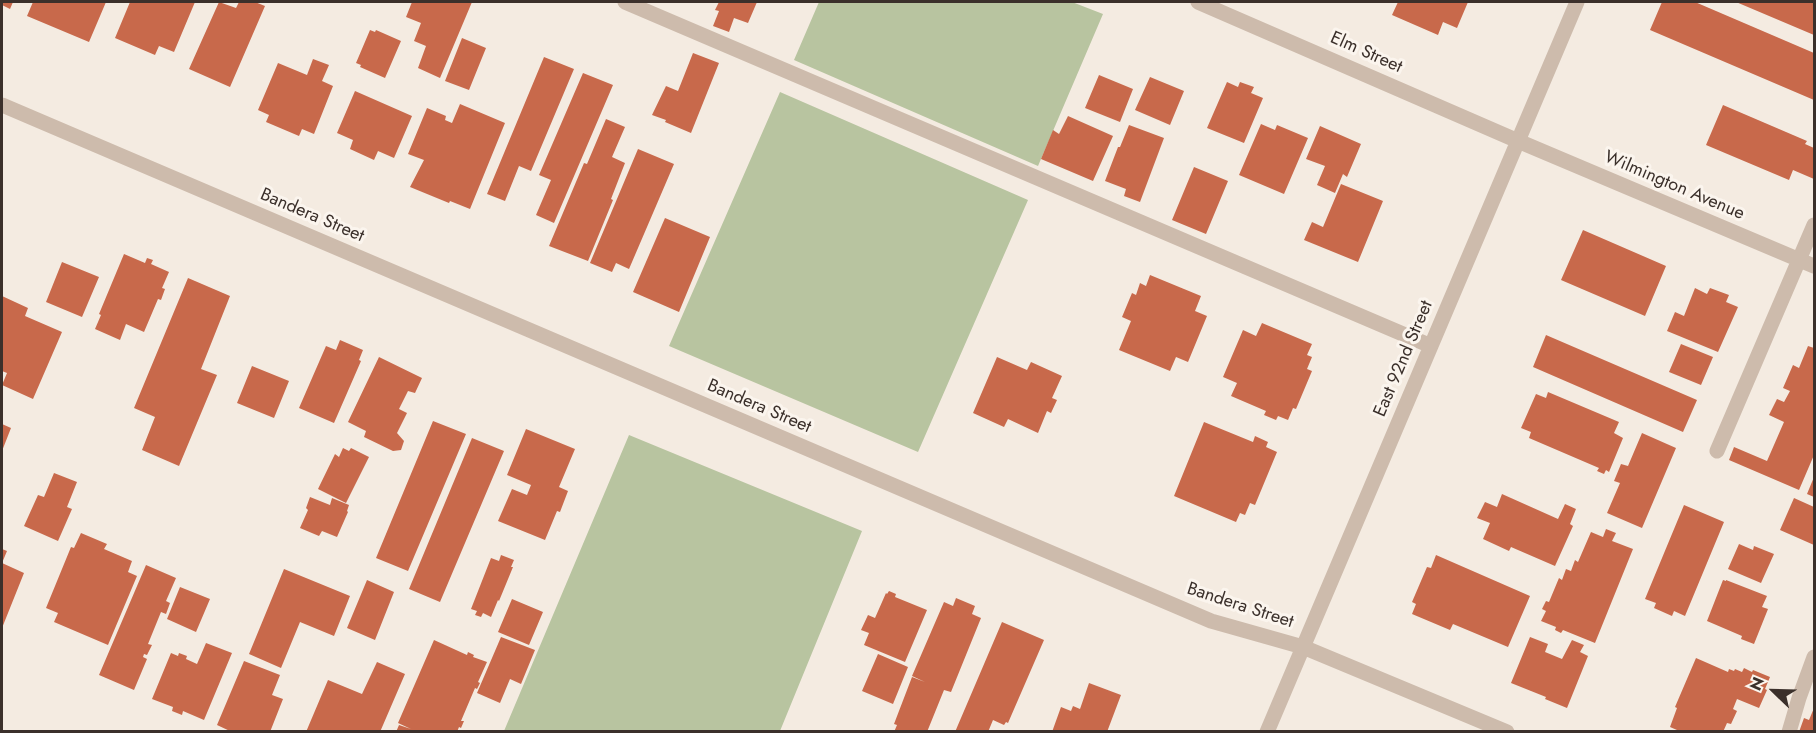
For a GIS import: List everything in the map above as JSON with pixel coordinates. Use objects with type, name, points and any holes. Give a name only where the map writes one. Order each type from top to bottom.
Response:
[{"type":"street","points":[[625,2],[1431,346]]},
{"type":"street","name":"Elm Street","points":[[1198,2],[1518,141]]},
{"type":"street","name":"East 92nd Street","points":[[1267,732],[1577,2]]},
{"type":"street","name":"Bandera Street","points":[[2,105],[1211,621],[1303,646],[1507,732]]},
{"type":"street","name":"Wilmington Avenue","points":[[1518,141],[1815,267]]},
{"type":"street","points":[[1717,451],[1815,225]]},
{"type":"street","points":[[1789,732],[1815,657]]},
{"type":"green space","points":[[819,2],[1072,2],[1103,14],[1038,166],[794,60]]},
{"type":"green space","points":[[780,92],[1028,200],[918,452],[669,346]]},
{"type":"green space","points":[[629,435],[862,531],[780,731],[504,731]]},
{"type":"building","points":[[2,2],[13,2],[10,9],[2,5]]},
{"type":"building","points":[[33,2],[106,2],[89,42],[27,16]]},
{"type":"building","points":[[130,2],[195,2],[174,52],[159,46],[155,55],[115,38]]},
{"type":"building","points":[[219,2],[236,8],[239,2],[255,2],[265,6],[230,87],[189,69]]},
{"type":"building","points":[[412,2],[472,2],[440,78],[418,68],[426,46],[414,41],[421,23],[406,17]]},
{"type":"building","points":[[719,2],[757,2],[748,23],[734,18],[729,32],[713,26],[719,11],[715,10]]},
{"type":"building","points":[[1398,2],[1468,2],[1457,28],[1443,22],[1438,35],[1392,15]]},
{"type":"building","points":[[1662,2],[1695,2],[1814,53],[1814,100],[1650,30]]},
{"type":"building","points":[[1736,2],[1814,2],[1814,35]]},
{"type":"building","points":[[370,30],[375,32],[376,30],[401,41],[385,78],[356,63]]},
{"type":"building","points":[[462,38],[486,48],[469,90],[445,81]]},
{"type":"building","points":[[693,53],[719,63],[691,133],[652,115],[666,86],[678,91]]},
{"type":"building","points":[[544,57],[574,69],[531,171],[519,166],[505,201],[487,194]]},
{"type":"building","points":[[313,59],[329,65],[322,81],[333,86],[314,134],[302,129],[299,136],[266,122],[269,115],[258,110],[278,63],[307,75]]},
{"type":"building","points":[[583,73],[613,85],[554,223],[536,215],[551,180],[539,175]]},
{"type":"building","points":[[1099,75],[1133,89],[1120,122],[1085,108]]},
{"type":"building","points":[[1150,77],[1184,91],[1170,125],[1135,110]]},
{"type":"building","points":[[1227,82],[1238,87],[1240,82],[1254,87],[1251,93],[1263,98],[1244,143],[1207,128]]},
{"type":"building","points":[[355,91],[412,116],[394,158],[378,151],[374,160],[350,149],[353,140],[337,133]]},
{"type":"building","points":[[460,104],[505,123],[470,209],[410,187],[424,160],[408,154],[427,108],[446,116],[445,120],[452,123]]},
{"type":"building","points":[[1723,105],[1807,141],[1805,144],[1814,148],[1814,179],[1793,170],[1789,180],[1706,145]]},
{"type":"building","points":[[1068,116],[1113,136],[1093,181],[1041,159],[1053,130],[1059,134]]},
{"type":"building","points":[[606,119],[625,127],[612,157],[625,163],[611,199],[613,200],[588,261],[549,246],[584,163],[587,164]]},
{"type":"building","points":[[1261,124],[1275,130],[1277,125],[1308,138],[1284,194],[1239,175]]},
{"type":"building","points":[[1129,125],[1164,138],[1140,202],[1124,196],[1126,189],[1105,181]]},
{"type":"building","points":[[1320,126],[1361,144],[1347,177],[1343,174],[1335,193],[1317,185],[1325,166],[1306,159]]},
{"type":"building","points":[[638,149],[674,164],[629,269],[616,263],[612,272],[590,263]]},
{"type":"building","points":[[1194,167],[1228,181],[1206,234],[1172,220]]},
{"type":"building","points":[[1341,184],[1383,201],[1358,262],[1304,240],[1312,222],[1323,227]]},
{"type":"building","points":[[665,218],[710,237],[679,312],[633,292]]},
{"type":"building","points":[[1583,230],[1666,266],[1645,316],[1561,280]]},
{"type":"building","points":[[124,254],[145,263],[147,258],[153,260],[151,264],[169,272],[162,288],[165,289],[161,300],[158,299],[144,332],[126,324],[120,340],[95,329]]},
{"type":"building","points":[[62,262],[99,277],[82,317],[46,302]]},
{"type":"building","points":[[1150,275],[1201,296],[1195,311],[1207,316],[1188,362],[1176,357],[1170,371],[1119,350],[1131,321],[1122,317],[1132,293],[1136,295],[1140,283],[1146,286]]},
{"type":"building","points":[[188,278],[230,296],[201,369],[217,375],[179,466],[142,450],[155,417],[134,408]]},
{"type":"building","points":[[1695,288],[1707,294],[1710,288],[1729,295],[1726,302],[1738,307],[1718,352],[1667,331],[1675,312],[1684,316]]},
{"type":"building","points":[[2,296],[28,308],[25,316],[62,332],[33,399],[2,385],[7,373],[2,371]]},
{"type":"building","points":[[1262,323],[1312,344],[1307,355],[1312,357],[1307,369],[1312,371],[1296,409],[1293,408],[1288,420],[1278,416],[1276,420],[1264,415],[1266,411],[1231,396],[1237,383],[1223,377],[1243,330],[1256,336]]},
{"type":"building","points":[[1546,335],[1697,400],[1683,432],[1533,367]]},
{"type":"building","points":[[340,340],[363,350],[359,360],[361,361],[334,423],[299,408],[326,346],[336,350]]},
{"type":"building","points":[[1681,344],[1713,357],[1701,385],[1669,372]]},
{"type":"building","points":[[1808,346],[1814,348],[1814,455],[1799,490],[1729,460],[1734,447],[1767,461],[1784,422],[1769,415],[1777,399],[1784,402],[1790,391],[1783,388],[1793,365],[1799,368]]},
{"type":"building","points":[[379,357],[422,378],[415,393],[408,391],[399,409],[407,413],[397,433],[404,441],[401,450],[393,451],[364,437],[366,431],[348,422]]},
{"type":"building","points":[[997,357],[1027,370],[1031,362],[1062,376],[1052,398],[1057,400],[1051,413],[1047,411],[1038,433],[1008,419],[1004,427],[973,413]]},
{"type":"building","points":[[252,366],[289,381],[274,418],[237,403]]},
{"type":"building","points":[[1548,392],[1619,422],[1614,433],[1623,438],[1609,472],[1606,470],[1604,474],[1597,471],[1599,468],[1529,438],[1531,432],[1521,428],[1536,394],[1546,398]]},
{"type":"building","points":[[433,421],[466,434],[408,571],[376,558]]},
{"type":"building","points":[[1204,422],[1253,442],[1255,436],[1268,442],[1266,447],[1277,452],[1255,505],[1250,503],[1245,515],[1240,513],[1236,522],[1174,496]]},
{"type":"building","points":[[2,424],[11,428],[2,451]]},
{"type":"building","points":[[526,429],[575,449],[559,487],[568,491],[545,540],[498,521],[512,489],[527,495],[531,485],[507,475]]},
{"type":"building","points":[[1642,433],[1676,448],[1642,528],[1607,513],[1620,483],[1614,481],[1621,464],[1628,466]]},
{"type":"building","points":[[472,438],[504,451],[440,602],[409,589]]},
{"type":"building","points":[[343,448],[349,451],[351,448],[369,457],[346,503],[318,489],[335,454],[339,457]]},
{"type":"building","points":[[54,473],[77,482],[67,507],[72,509],[58,541],[24,526],[38,495],[44,497]]},
{"type":"building","points":[[1814,477],[1814,497],[1807,494]]},
{"type":"building","points":[[1502,494],[1558,519],[1565,504],[1576,509],[1570,524],[1573,526],[1555,566],[1511,547],[1509,551],[1483,539],[1490,523],[1477,518],[1485,502],[1497,507]]},
{"type":"building","points":[[310,497],[330,505],[332,498],[349,505],[337,537],[322,531],[319,536],[300,528],[308,510],[306,508]]},
{"type":"building","points":[[1794,498],[1814,507],[1814,545],[1780,530]]},
{"type":"building","points":[[1684,505],[1724,522],[1685,616],[1674,611],[1672,616],[1654,608],[1656,603],[1645,599]]},
{"type":"building","points":[[1606,529],[1616,533],[1612,541],[1633,549],[1595,643],[1563,630],[1561,633],[1555,630],[1556,627],[1541,621],[1546,611],[1542,609],[1546,601],[1549,602],[1559,578],[1562,580],[1566,569],[1571,571],[1575,560],[1578,562],[1591,532],[1603,537]]},
{"type":"building","points":[[81,533],[107,544],[104,549],[132,561],[128,572],[137,576],[108,645],[54,622],[58,613],[46,608],[71,547],[74,548]]},
{"type":"building","points":[[1739,544],[1753,550],[1754,546],[1774,554],[1761,583],[1728,569]]},
{"type":"building","points":[[2,549],[7,551],[2,563]]},
{"type":"building","points":[[501,555],[514,560],[499,601],[491,617],[483,613],[481,617],[475,615],[477,611],[471,609],[491,558],[499,561]]},
{"type":"building","points":[[1436,555],[1530,596],[1508,647],[1453,624],[1450,630],[1412,614],[1416,604],[1412,602],[1427,567],[1431,568]]},
{"type":"building","points":[[2,563],[24,573],[2,628]]},
{"type":"building","points":[[146,565],[176,578],[166,601],[170,603],[166,614],[161,612],[148,644],[152,645],[147,655],[144,654],[143,657],[147,659],[134,690],[99,675]]},
{"type":"building","points":[[284,569],[350,596],[334,636],[300,622],[281,668],[249,654]]},
{"type":"building","points":[[367,580],[394,592],[375,640],[347,628]]},
{"type":"building","points":[[1723,580],[1767,596],[1762,607],[1768,609],[1754,644],[1741,639],[1742,636],[1707,621]]},
{"type":"building","points":[[180,587],[210,599],[196,632],[167,619]]},
{"type":"building","points":[[889,591],[896,594],[895,597],[927,610],[905,662],[864,645],[869,633],[861,630],[868,615],[875,618]]},
{"type":"building","points":[[956,598],[975,606],[972,614],[981,618],[951,692],[944,690],[927,732],[894,732],[897,725],[894,724],[912,677],[925,682],[912,676],[944,602],[953,606]]},
{"type":"building","points":[[512,599],[543,612],[529,645],[498,632]]},
{"type":"building","points":[[1002,622],[1044,640],[1008,723],[1004,725],[993,720],[988,732],[955,732]]},
{"type":"building","points":[[501,637],[535,650],[521,684],[510,679],[500,703],[477,693]]},
{"type":"building","points":[[1530,637],[1548,644],[1545,652],[1562,659],[1572,640],[1584,645],[1580,652],[1588,656],[1567,708],[1511,683]]},
{"type":"building","points":[[434,640],[467,655],[468,652],[474,655],[473,657],[487,662],[478,682],[480,683],[477,689],[475,688],[461,721],[464,721],[457,732],[396,732],[399,725],[411,729],[398,723]]},
{"type":"building","points":[[206,643],[232,653],[204,720],[183,711],[182,715],[172,711],[173,707],[152,699],[171,653],[187,656],[186,659],[197,664]]},
{"type":"building","points":[[878,654],[908,667],[893,704],[862,691]]},
{"type":"building","points":[[1696,658],[1728,672],[1729,669],[1734,671],[1735,669],[1742,672],[1744,668],[1770,677],[1759,708],[1737,699],[1733,709],[1737,711],[1731,724],[1727,723],[1723,732],[1676,732],[1677,730],[1670,727],[1677,708],[1675,707]]},
{"type":"building","points":[[244,661],[280,675],[272,695],[283,699],[270,732],[232,732],[217,725]]},
{"type":"building","points":[[377,662],[405,674],[380,732],[306,732],[328,680],[362,694]]},
{"type":"building","points":[[1089,683],[1121,695],[1107,732],[1052,732],[1061,707],[1071,711],[1073,706],[1080,709]]},
{"type":"building","points":[[1814,708],[1814,732],[1799,732],[1804,718],[1809,720]]}]
